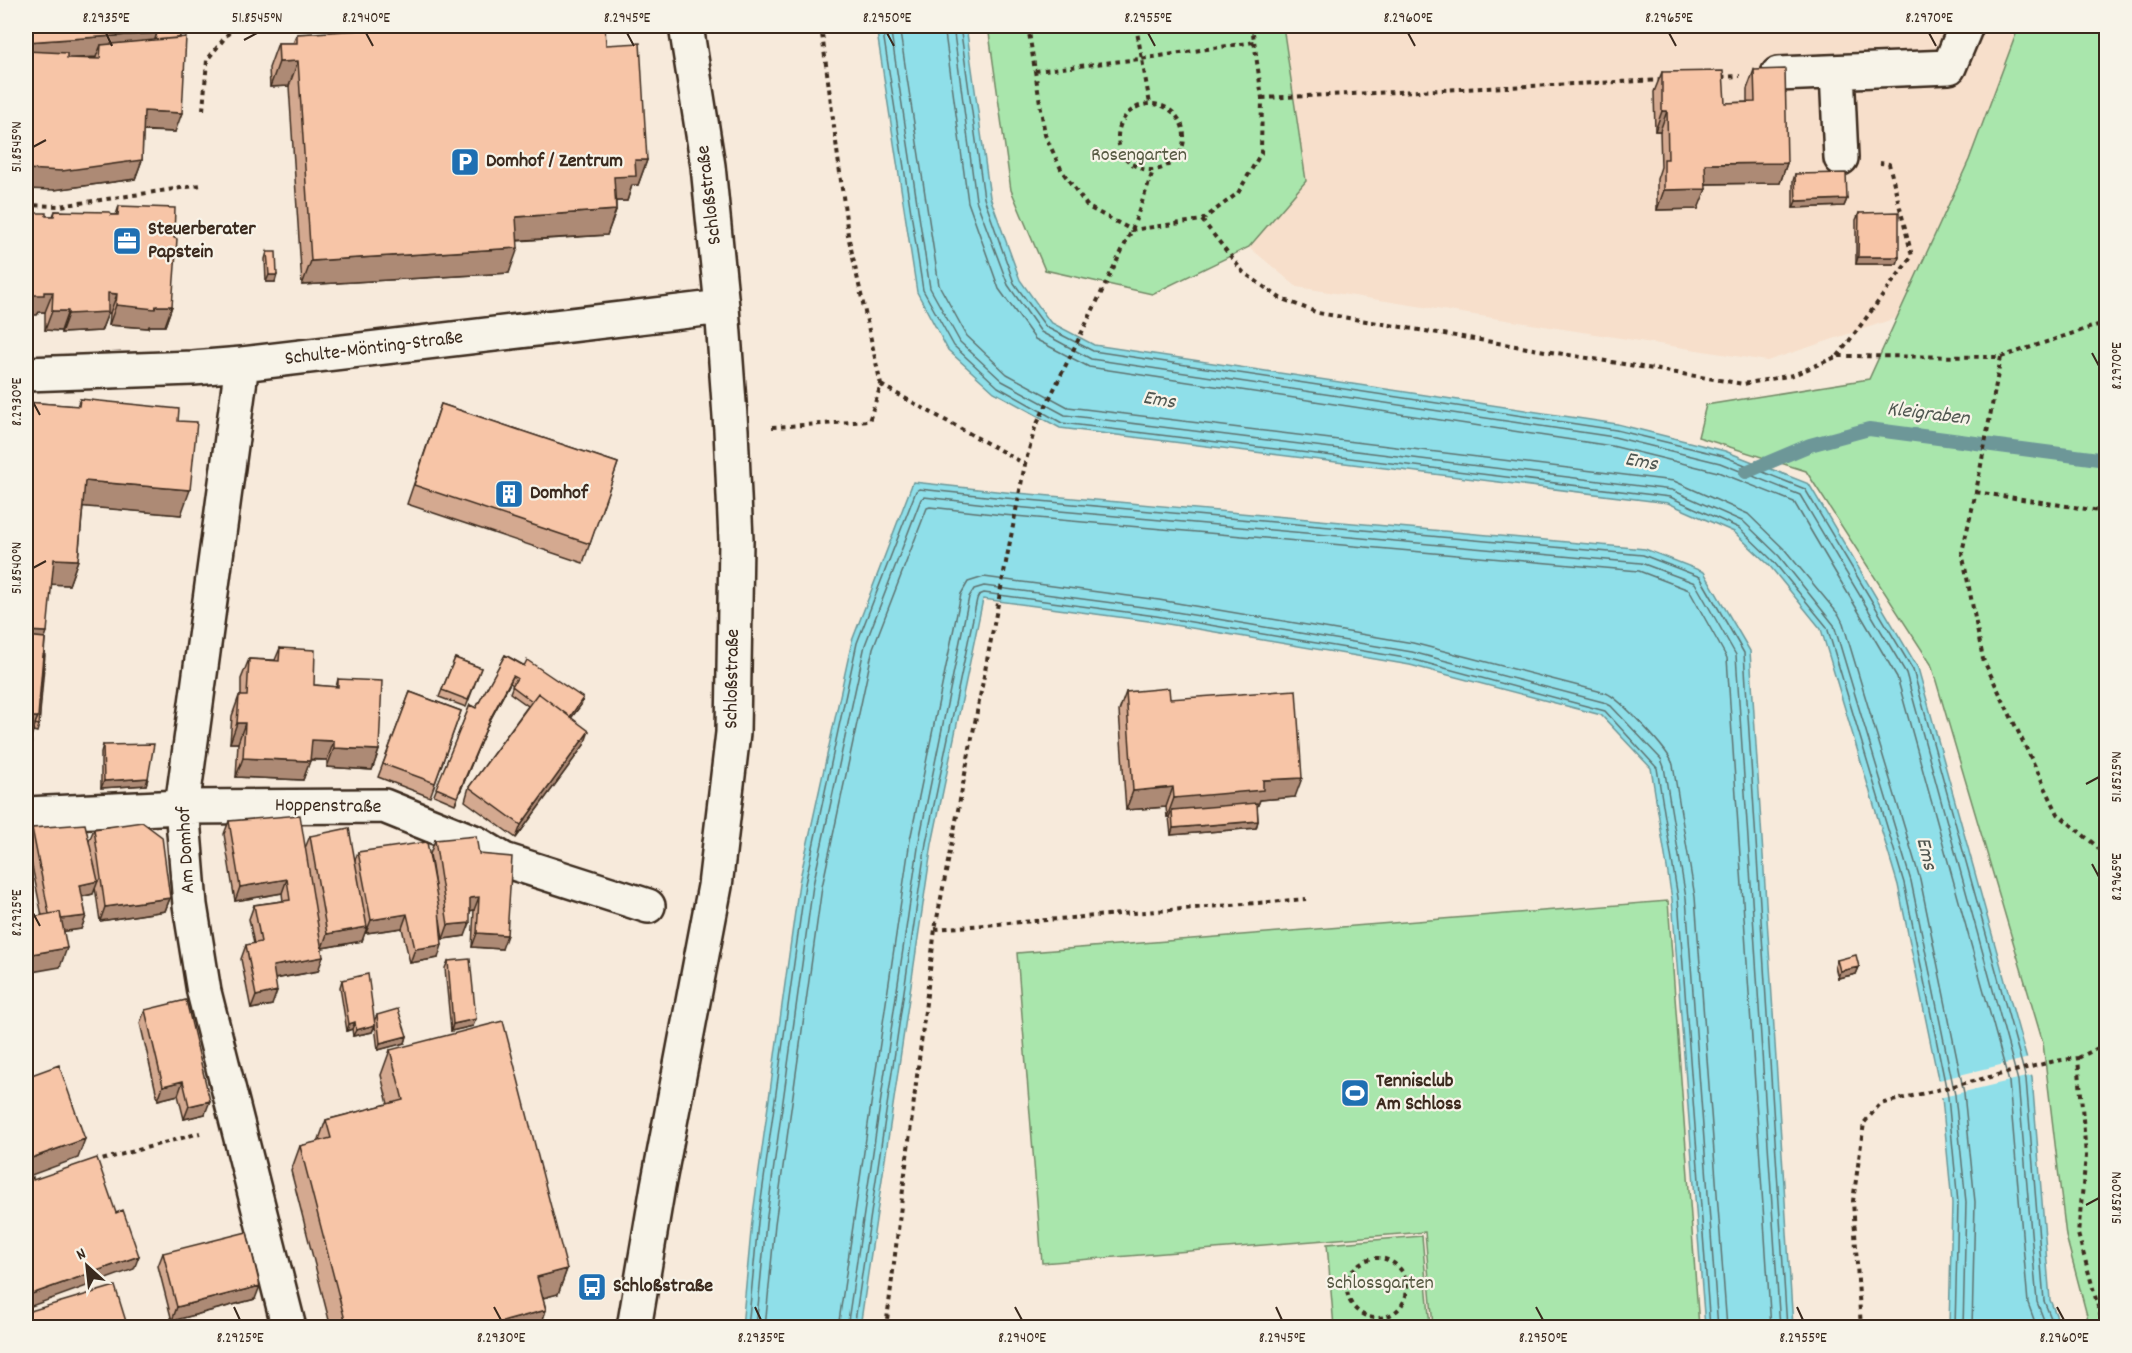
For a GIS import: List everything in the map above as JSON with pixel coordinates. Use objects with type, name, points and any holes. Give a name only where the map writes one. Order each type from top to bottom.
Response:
[{"type":"street","name":"Schloßstraße","points":[[634,1328],[658,1186],[715,886],[733,733],[736,540],[732,430],[708,166],[686,26]]},
{"type":"street","points":[[1778,74],[1949,67],[1966,26]]},
{"type":"street","points":[[1838,72],[1841,158]]},
{"type":"street","name":"Schulte-Mönting-Straße","points":[[26,374],[242,364],[722,307]]},
{"type":"street","name":"Am Domhof","points":[[242,364],[182,807],[190,905],[204,992],[289,1328]]},
{"type":"street","name":"Hoppenstraße","points":[[26,814],[182,807],[384,806],[476,843],[504,860],[648,906]]},
{"type":"path","points":[[203,110],[207,60],[231,30],[231,26]]},
{"type":"path","points":[[732,430],[869,421],[881,385],[848,235],[820,26]]},
{"type":"path","points":[[1028,26],[1045,135],[1062,171],[1088,207],[1132,230],[1202,220],[1238,193],[1261,153],[1262,98],[1252,26]]},
{"type":"path","points":[[1136,26],[1140,59],[1150,104]]},
{"type":"path","points":[[1035,71],[1140,59],[1254,42]]},
{"type":"path","points":[[1719,77],[1778,74]]},
{"type":"path","points":[[1262,98],[1672,79]]},
{"type":"path","points":[[1150,104],[1164,107],[1176,115],[1183,128],[1184,136],[1184,143],[1178,157],[1167,167],[1153,171],[1138,168],[1126,160],[1119,147],[1118,132],[1124,118],[1135,108],[1150,104]]},
{"type":"path","points":[[1838,356],[1912,256],[1889,164],[1841,158]]},
{"type":"path","points":[[886,1328],[935,929],[1025,464],[1035,428],[1132,230],[1153,171]]},
{"type":"path","points":[[26,205],[60,206],[201,186]]},
{"type":"path","points":[[1202,220],[1243,272],[1280,298],[1318,313],[1743,384],[1793,375],[1838,356],[2001,357],[2101,324],[2106,317]]},
{"type":"path","points":[[2001,357],[1976,492],[1962,552],[1983,659],[2058,814],[2106,854]]},
{"type":"path","points":[[881,385],[1025,464]]},
{"type":"path","points":[[1976,492],[2106,512]]},
{"type":"path","points":[[935,929],[1306,899]]},
{"type":"path","points":[[1861,1328],[1853,1201],[1864,1123],[1880,1104],[2055,1061],[2078,1058],[2106,1044]]},
{"type":"path","points":[[2078,1058],[2086,1156],[2078,1234],[2104,1328]]},
{"type":"path","points":[[88,1164],[238,1123]]},
{"type":"path","points":[[1374,1258],[1390,1261],[1402,1270],[1407,1285],[1405,1301],[1394,1314],[1379,1319],[1364,1316],[1352,1306],[1346,1291],[1349,1276],[1359,1263],[1374,1258]]},
{"type":"path","points":[[1379,1319],[1380,1328]]},
{"type":"shaded area","points":[[1283,26],[2019,26],[1969,160],[1896,318],[1767,361],[1297,287],[1249,247],[1306,181]]},
{"type":"green space","name":"Rosengarten","points":[[988,26],[1283,26],[1306,181],[1249,247],[1152,294],[1045,270],[1011,190]]},
{"type":"green space","points":[[2019,26],[2106,26],[2106,1327],[2090,1327],[2066,1236],[2043,1043],[1931,664],[1806,471],[1698,437],[1706,405],[1869,379],[1969,160]]},
{"type":"green space","name":"Tennisclub Am Schloss","points":[[1668,901],[1699,1327],[1433,1327],[1425,1232],[1042,1263],[1017,953]]},
{"type":"green space","name":"Schlossgarten","points":[[1422,1236],[1430,1327],[1334,1327],[1327,1244]]},
{"type":"water","name":"Ems","points":[[876,26],[966,26],[990,197],[1020,280],[1050,322],[1094,345],[1617,424],[1725,451],[1809,484],[1918,668],[2032,1078],[2050,1300],[2061,1327],[1949,1327],[1952,1203],[1942,1098],[1898,885],[1821,629],[1769,565],[1734,532],[1668,503],[1060,428],[994,392],[948,350],[917,292]]},
{"type":"water","points":[[913,482],[1645,549],[1704,572],[1750,651],[1793,1327],[1705,1327],[1672,899],[1651,768],[1601,715],[1410,665],[1156,622],[983,599],[932,844],[860,1327],[742,1327],[752,1221],[799,883],[852,641]]},
{"type":"pier","points":[[2029,1058],[2034,1075],[1939,1098],[1935,1081]]},
{"type":"building","points":[[26,26],[157,26],[157,33],[26,42]]},
{"type":"building","points":[[157,26],[179,26],[180,38],[155,40]]},
{"type":"building","name":"Domhof / Zentrum","points":[[429,26],[605,26],[606,45],[640,43],[647,160],[635,160],[636,176],[614,177],[616,210],[516,217],[518,248],[311,261],[298,61],[279,62],[278,43],[297,43],[297,34]]},
{"type":"building","points":[[186,37],[182,113],[144,111],[142,160],[62,171],[26,169],[26,51],[67,53],[67,58],[100,59],[101,45]]},
{"type":"building","points":[[1785,69],[1787,163],[1705,164],[1706,189],[1664,190],[1664,159],[1668,159],[1667,111],[1662,111],[1662,72],[1723,71],[1725,103],[1755,102],[1754,70]]},
{"type":"building","points":[[1846,173],[1847,199],[1796,201],[1795,174]]},
{"type":"building","points":[[119,206],[175,208],[174,238],[177,239],[172,306],[156,306],[155,309],[116,305],[117,294],[108,293],[108,312],[68,314],[68,311],[52,311],[53,292],[44,292],[44,295],[27,295],[26,299],[26,213],[46,213],[46,216],[54,216],[55,211],[110,212],[111,215],[118,215]]},
{"type":"building","points":[[1899,212],[1899,257],[1858,257],[1859,213]]},
{"type":"building","points":[[267,252],[276,252],[277,275],[269,275]]},
{"type":"building","points":[[80,399],[179,409],[178,421],[197,422],[190,490],[85,481],[78,560],[54,559],[47,632],[26,631],[26,402],[79,406]]},
{"type":"building","name":"Domhof","points":[[441,404],[618,463],[590,544],[414,485]]},
{"type":"building","points":[[26,636],[45,638],[38,717],[26,717]]},
{"type":"building","points":[[280,648],[315,650],[314,685],[338,687],[338,679],[382,681],[379,750],[334,748],[334,741],[312,740],[310,761],[243,758],[245,723],[237,723],[239,696],[247,696],[249,659],[279,661]]},
{"type":"building","points":[[43,655],[45,655],[39,725],[35,724],[38,717]]},
{"type":"building","points":[[505,655],[524,666],[527,660],[583,698],[570,717],[538,693],[532,701],[512,686],[517,678],[513,676],[491,717],[457,797],[436,788],[470,705],[476,708]]},
{"type":"building","points":[[455,658],[481,668],[468,700],[442,690]]},
{"type":"building","points":[[1169,688],[1170,699],[1296,690],[1302,778],[1263,780],[1263,790],[1174,798],[1173,787],[1133,791],[1126,692]]},
{"type":"building","points":[[410,692],[461,711],[435,783],[383,764]]},
{"type":"building","points":[[538,693],[589,731],[521,825],[469,787]]},
{"type":"building","points":[[26,729],[31,729],[32,763],[26,763]]},
{"type":"building","points":[[154,744],[148,778],[104,781],[103,745]]},
{"type":"building","points":[[1257,803],[1258,821],[1173,828],[1172,810]]},
{"type":"building","points":[[300,815],[323,957],[273,966],[277,991],[256,996],[246,945],[261,942],[254,905],[290,900],[287,879],[240,887],[229,821]]},
{"type":"building","points":[[142,822],[162,837],[170,898],[105,907],[94,829]]},
{"type":"building","points":[[85,824],[98,881],[80,885],[86,916],[61,919],[60,912],[49,914],[32,828]]},
{"type":"building","points":[[349,828],[367,927],[327,934],[310,836]]},
{"type":"building","points":[[476,836],[479,854],[512,857],[507,935],[477,933],[479,897],[470,898],[470,923],[448,925],[435,840]]},
{"type":"building","points":[[427,842],[439,909],[442,945],[415,949],[407,914],[371,920],[358,852]]},
{"type":"building","points":[[60,912],[67,948],[26,955],[26,918]]},
{"type":"building","points":[[1856,955],[1859,967],[1840,971],[1837,960]]},
{"type":"building","points":[[470,959],[476,1019],[453,1024],[448,961]]},
{"type":"building","points":[[368,974],[375,1025],[356,1030],[355,1022],[349,1024],[342,980]]},
{"type":"building","points":[[186,1000],[210,1101],[189,1106],[183,1081],[163,1086],[145,1010]]},
{"type":"building","points":[[398,1009],[407,1036],[380,1043],[377,1015]]},
{"type":"building","points":[[503,1021],[567,1269],[537,1277],[546,1310],[480,1328],[347,1328],[300,1146],[331,1138],[326,1120],[403,1100],[390,1050]]},
{"type":"building","points":[[59,1065],[85,1139],[26,1160],[26,1077]]},
{"type":"building","points":[[97,1158],[116,1213],[123,1210],[139,1256],[26,1296],[26,1180],[33,1177],[33,1180]]},
{"type":"building","points":[[247,1232],[260,1286],[177,1307],[163,1253]]},
{"type":"building","points":[[115,1286],[128,1328],[31,1328],[27,1312]]},
{"type":"waterway","name":"Kleigraben","points":[[1746,472],[1810,445],[1869,429],[2106,460]]},
{"type":"place","name":"Domhof / Zentrum","points":[[465,162]]},
{"type":"place","name":"Steuerberater Papstein","points":[[127,241]]},
{"type":"place","name":"Domhof","points":[[509,494]]},
{"type":"place","name":"Tennisclub Am Schloss","points":[[1355,1093]]},
{"type":"place","name":"Schloßstraße","points":[[592,1287]]}]
